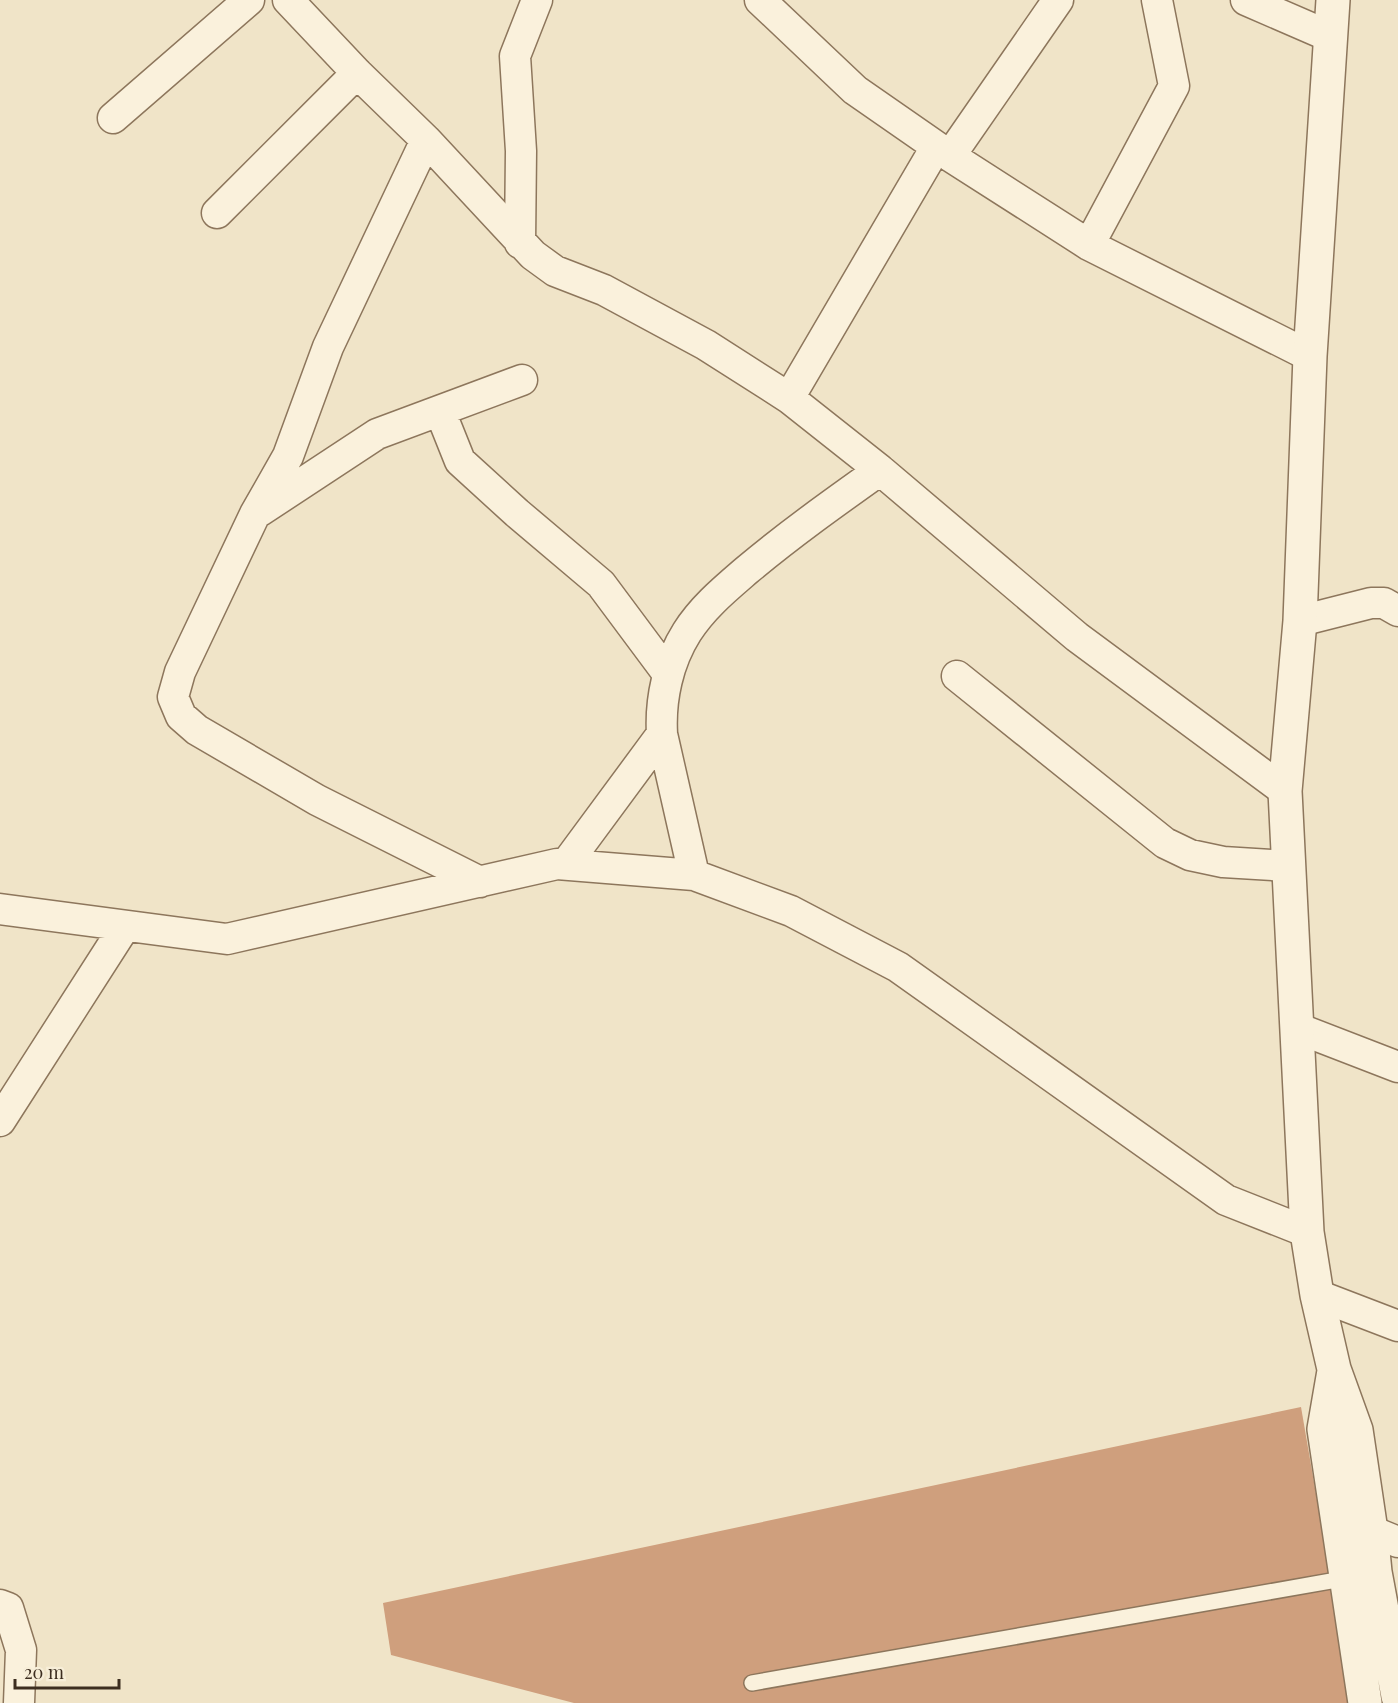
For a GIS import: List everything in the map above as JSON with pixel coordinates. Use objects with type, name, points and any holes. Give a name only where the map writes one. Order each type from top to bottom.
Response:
[{"type":"street","points":[[113,118],[249,0]]},
{"type":"street","points":[[288,0],[357,73],[426,140],[533,255],[555,271],[604,290],[706,345],[789,398],[880,470],[1077,637],[1285,791]]},
{"type":"street","points":[[520,243],[521,151],[515,56],[537,0]]},
{"type":"street","points":[[789,398],[943,151],[1058,0]]},
{"type":"street","points":[[1089,245],[1174,86],[1156,0]]},
{"type":"street","points":[[1246,0],[1329,36]]},
{"type":"street","points":[[1333,0],[1310,356],[1300,621],[1285,791],[1307,1232],[1317,1295],[1334,1369],[1356,1430],[1385,1537],[1360,1575],[1365,1703]]},
{"type":"street","points":[[773,4],[855,90],[943,151],[1089,245],[1310,356]]},
{"type":"street","points":[[217,213],[357,73]]},
{"type":"street","points":[[426,140],[328,347],[288,456],[255,514],[180,672],[173,697],[181,716],[197,730],[317,800],[480,882]]},
{"type":"street","points":[[255,514],[377,434],[522,380]]},
{"type":"street","points":[[440,411],[460,461],[601,584],[668,674]]},
{"type":"street","points":[[694,875],[662,734],[661,713],[668,674],[686,633],[711,600],[780,542],[880,470]]},
{"type":"street","points":[[1300,621],[1371,603],[1384,603],[1398,611]]},
{"type":"street","points":[[957,676],[1165,843],[1190,855],[1223,862],[1289,866]]},
{"type":"street","points":[[566,864],[662,734]]},
{"type":"street","points":[[0,909],[227,939],[557,864],[694,875],[791,911],[898,967],[1226,1200],[1307,1232]]},
{"type":"street","points":[[0,1121],[125,926]]},
{"type":"street","points":[[1297,1028],[1398,1067]]},
{"type":"street","points":[[1317,1295],[1398,1326]]},
{"type":"street","points":[[1334,1369],[1324,1429],[1360,1575],[1398,1696]]},
{"type":"street","points":[[0,1605],[8,1608],[21,1650],[19,1703]]},
{"type":"lane","points":[[752,1683],[1360,1575]]},
{"type":"building","points":[[1301,1407],[1352,1703],[574,1703],[391,1655],[383,1603]]}]
